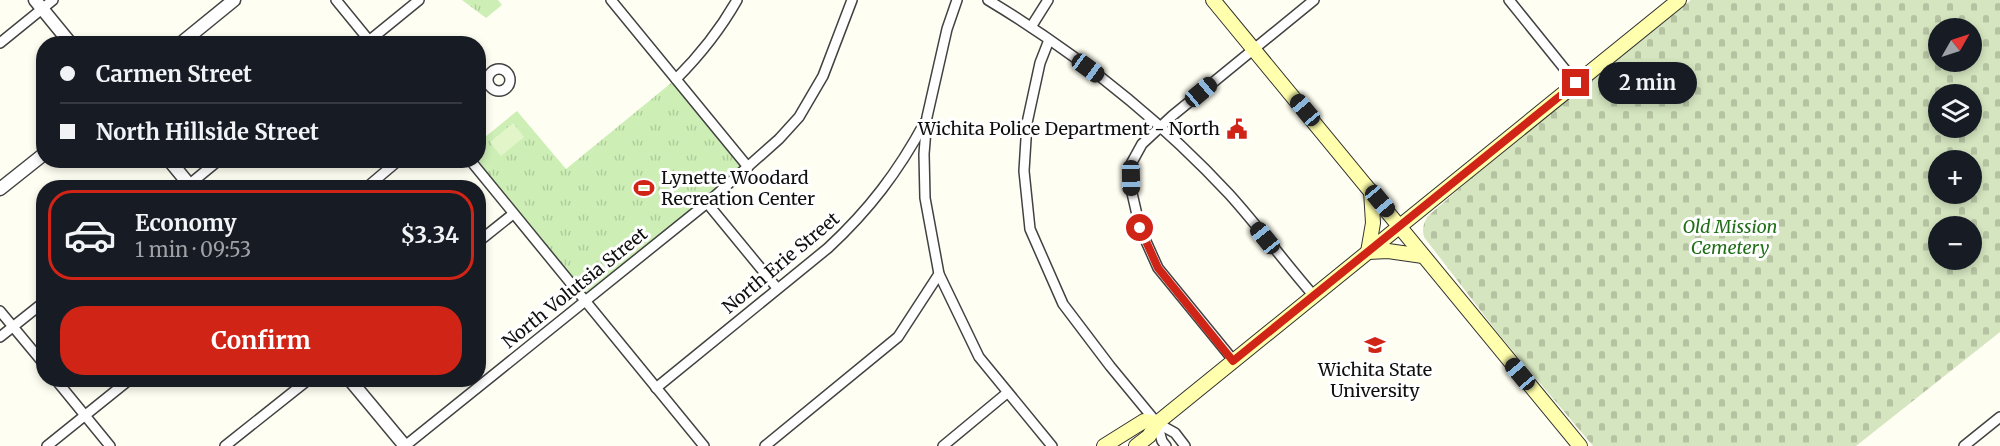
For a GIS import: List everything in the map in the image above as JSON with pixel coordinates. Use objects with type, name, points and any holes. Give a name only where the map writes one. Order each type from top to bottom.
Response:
[{"type":"main road","points":[[1213,0],[1580,446]]},
{"type":"main road","points":[[1136,446],[1149,436],[1157,423],[1679,0]]},
{"type":"main road","points":[[1368,252],[1373,223],[1371,191]]},
{"type":"main road","points":[[1368,252],[1388,251],[1423,256]]},
{"type":"main road","points":[[1104,446],[1144,421],[1157,423]]},
{"type":"street","points":[[0,43],[39,4],[53,0]]},
{"type":"street","points":[[190,36],[234,0]]},
{"type":"street","points":[[336,0],[364,36]]},
{"type":"street","points":[[376,36],[418,0]]},
{"type":"street","points":[[611,0],[748,167]]},
{"type":"street","points":[[676,79],[696,60],[737,0]]},
{"type":"street","name":"North Volutsia Street","points":[[486,381],[707,203],[779,139],[799,117],[823,76],[852,0]]},
{"type":"street","points":[[957,0],[947,29],[927,117],[924,154],[926,198],[939,274],[980,357],[1052,446]]},
{"type":"street","points":[[988,0],[1031,27],[1107,82],[1160,127],[1230,195],[1314,296]]},
{"type":"street","points":[[1031,27],[1048,0]]},
{"type":"street","points":[[1233,361],[1158,268],[1140,228],[1132,193],[1131,164],[1142,144],[1160,127],[1314,0]]},
{"type":"street","points":[[1509,0],[1576,83]]},
{"type":"street","points":[[39,4],[65,36]]},
{"type":"street","points":[[1049,40],[1040,63],[1027,123],[1024,171],[1030,229],[1063,304],[1157,423],[1175,433],[1185,446]]},
{"type":"street","name":"North Erie Street","points":[[656,388],[853,225],[907,156],[927,117]]},
{"type":"street","points":[[0,189],[36,160]]},
{"type":"street","points":[[175,168],[184,180]]},
{"type":"street","points":[[196,180],[210,168]]},
{"type":"street","points":[[375,180],[390,168]]},
{"type":"street","points":[[476,168],[486,180]]},
{"type":"street","points":[[486,180],[704,446]]},
{"type":"street","points":[[707,203],[777,288]]},
{"type":"street","points":[[486,236],[513,214]]},
{"type":"street","points":[[765,446],[897,337],[939,274]]},
{"type":"street","points":[[0,337],[36,308]]},
{"type":"street","points":[[0,311],[36,354]]},
{"type":"street","points":[[62,387],[110,446]]},
{"type":"street","points":[[47,446],[120,387]]},
{"type":"street","points":[[225,446],[299,387]]},
{"type":"street","points":[[356,387],[405,446]]},
{"type":"street","name":"North Volutsia Street","points":[[405,446],[478,387]]},
{"type":"street","points":[[943,446],[1007,393]]},
{"type":"street","points":[[1964,446],[2000,417]]},
{"type":"street","points":[[1157,423],[1162,441],[1166,446]]},
{"type":"green space","points":[[462,0],[498,0],[502,5],[486,18]]},
{"type":"green space","name":"Old Mission Cemetery","points":[[1691,0],[2000,0],[2000,332],[1856,446],[1593,446],[1497,332],[1424,237],[1423,226],[1428,216]]},
{"type":"green space","points":[[676,79],[748,167],[585,301],[475,168],[486,168],[486,136],[517,111],[566,169]]},
{"type":"green space","points":[[513,123],[524,137],[501,156],[490,142]]},
{"type":"place","name":"Wichita Police Department - North","points":[[1237,129]]},
{"type":"place","name":"Lynette Woodard Recreation Center","points":[[644,188]]},
{"type":"place","name":"Wichita State University","points":[[1375,345]]},
{"type":"route","points":[[1140,228],[1158,268],[1233,361],[1576,83]]}]
